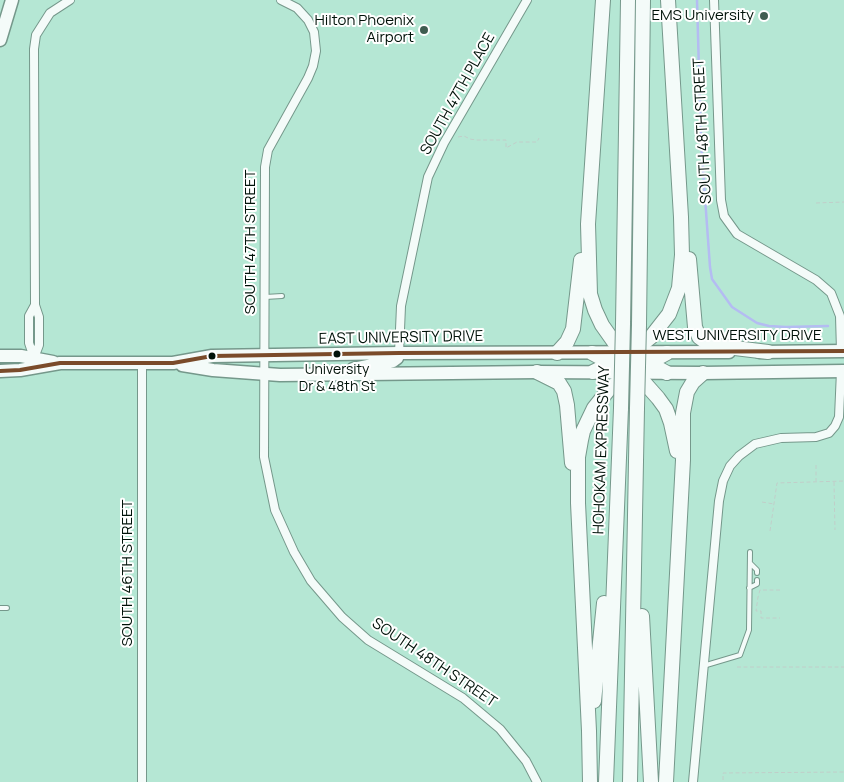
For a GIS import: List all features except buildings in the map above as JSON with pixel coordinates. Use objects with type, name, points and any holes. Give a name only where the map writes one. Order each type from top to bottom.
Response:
[{"type":"highway","points":[[603,0],[588,224],[589,286],[595,310],[611,338],[618,345],[667,373]]},
{"type":"highway","name":"HOHOKAM EXPRESSWAY","points":[[606,782],[621,408],[628,0]]},
{"type":"highway","points":[[630,782],[643,0]]},
{"type":"highway","points":[[593,372],[631,353],[645,342],[658,330],[669,314],[676,296],[681,271],[681,217],[668,0]]},
{"type":"highway","points":[[681,217],[689,255],[694,323],[697,334],[705,343],[710,345],[768,352]]},
{"type":"highway","points":[[557,353],[567,342],[574,329],[580,269],[588,224]]},
{"type":"highway","points":[[592,353],[630,372],[646,384],[666,409],[675,440],[681,501]]},
{"type":"highway","points":[[590,782],[578,504],[578,457],[583,431],[599,401],[630,372],[667,353]]},
{"type":"highway","points":[[537,372],[558,383],[565,395],[572,467],[578,504]]},
{"type":"highway","points":[[666,782],[685,402],[691,385],[703,373]]},
{"type":"highway","points":[[589,731],[595,698],[621,408]]},
{"type":"highway","points":[[634,594],[642,614],[651,782]]},
{"type":"main road","points":[[0,40],[12,0]]},
{"type":"main road","points":[[784,372],[830,364],[843,352]]},
{"type":"main road","name":"WEST UNIVERSITY DRIVE","points":[[631,353],[843,352]]},
{"type":"main road","points":[[324,375],[393,361],[399,353]]},
{"type":"main road","name":"EAST UNIVERSITY DRIVE","points":[[172,363],[212,356],[399,353],[631,353]]},
{"type":"main road","name":"EAST UNIVERSITY DRIVE","points":[[0,354],[21,356],[34,363]]},
{"type":"main road","name":"EAST UNIVERSITY DRIVE","points":[[0,371],[34,363],[172,363],[213,370],[265,374],[630,372]]},
{"type":"main road","points":[[630,372],[703,373],[843,370]]},
{"type":"street","points":[[34,363],[29,344],[29,316],[34,306],[34,49],[36,35],[50,13],[70,0]]},
{"type":"street","name":"SOUTH 47TH STREET","points":[[265,374],[265,167],[268,150],[308,78],[316,51],[314,32],[308,20],[298,8],[281,0]]},
{"type":"street","name":"SOUTH 47TH PLACE","points":[[399,353],[401,306],[428,177],[444,143],[527,0]]},
{"type":"street","name":"SOUTH 48TH STREET","points":[[714,0],[721,200],[724,216],[737,234],[816,280],[831,293],[840,316],[843,352]]},
{"type":"street","name":"SOUTH 46TH STREET","points":[[142,363],[142,782]]},
{"type":"street","points":[[693,782],[718,501],[723,481],[730,466],[739,456],[755,444],[781,438],[816,437],[829,433],[839,417],[843,370]]},
{"type":"street","name":"SOUTH 48TH STREET","points":[[265,374],[264,458],[274,510],[294,552],[311,581],[342,617],[368,640],[463,698],[500,729],[526,761],[537,782]]},
{"type":"lane","points":[[265,297],[282,296]]},
{"type":"lane","points":[[703,666],[740,655],[749,630],[750,552]]},
{"type":"lane","points":[[750,563],[757,570],[757,573]]},
{"type":"lane","points":[[750,588],[757,584],[757,580]]},
{"type":"lane","points":[[0,608],[7,608]]},
{"type":"path","points":[[457,137],[464,136],[476,140],[506,140],[506,148],[517,142],[537,142],[539,138]]},
{"type":"path","points":[[816,203],[844,202]]},
{"type":"path","points":[[816,465],[816,481]]},
{"type":"path","points":[[834,481],[835,530]]},
{"type":"path","points":[[770,531],[777,483],[844,481]]},
{"type":"path","points":[[762,502],[774,504]]},
{"type":"path","points":[[780,590],[760,590],[756,611],[761,611],[761,618],[780,618]]},
{"type":"path","points":[[737,667],[844,667]]},
{"type":"path","points":[[722,780],[722,773],[844,772]]},
{"type":"waterway","points":[[697,0],[701,142],[712,279],[732,307],[757,323],[786,327],[828,326]]},
{"type":"transit line","points":[[0,371],[20,370],[60,363],[173,363],[212,356],[399,353],[844,351]]},
{"type":"place","name":"EMS University","points":[[764,16]]},
{"type":"place","name":"Hilton Phoenix Airport","points":[[424,30]]},
{"type":"place","name":"University Dr & 48th St","points":[[337,354]]}]
